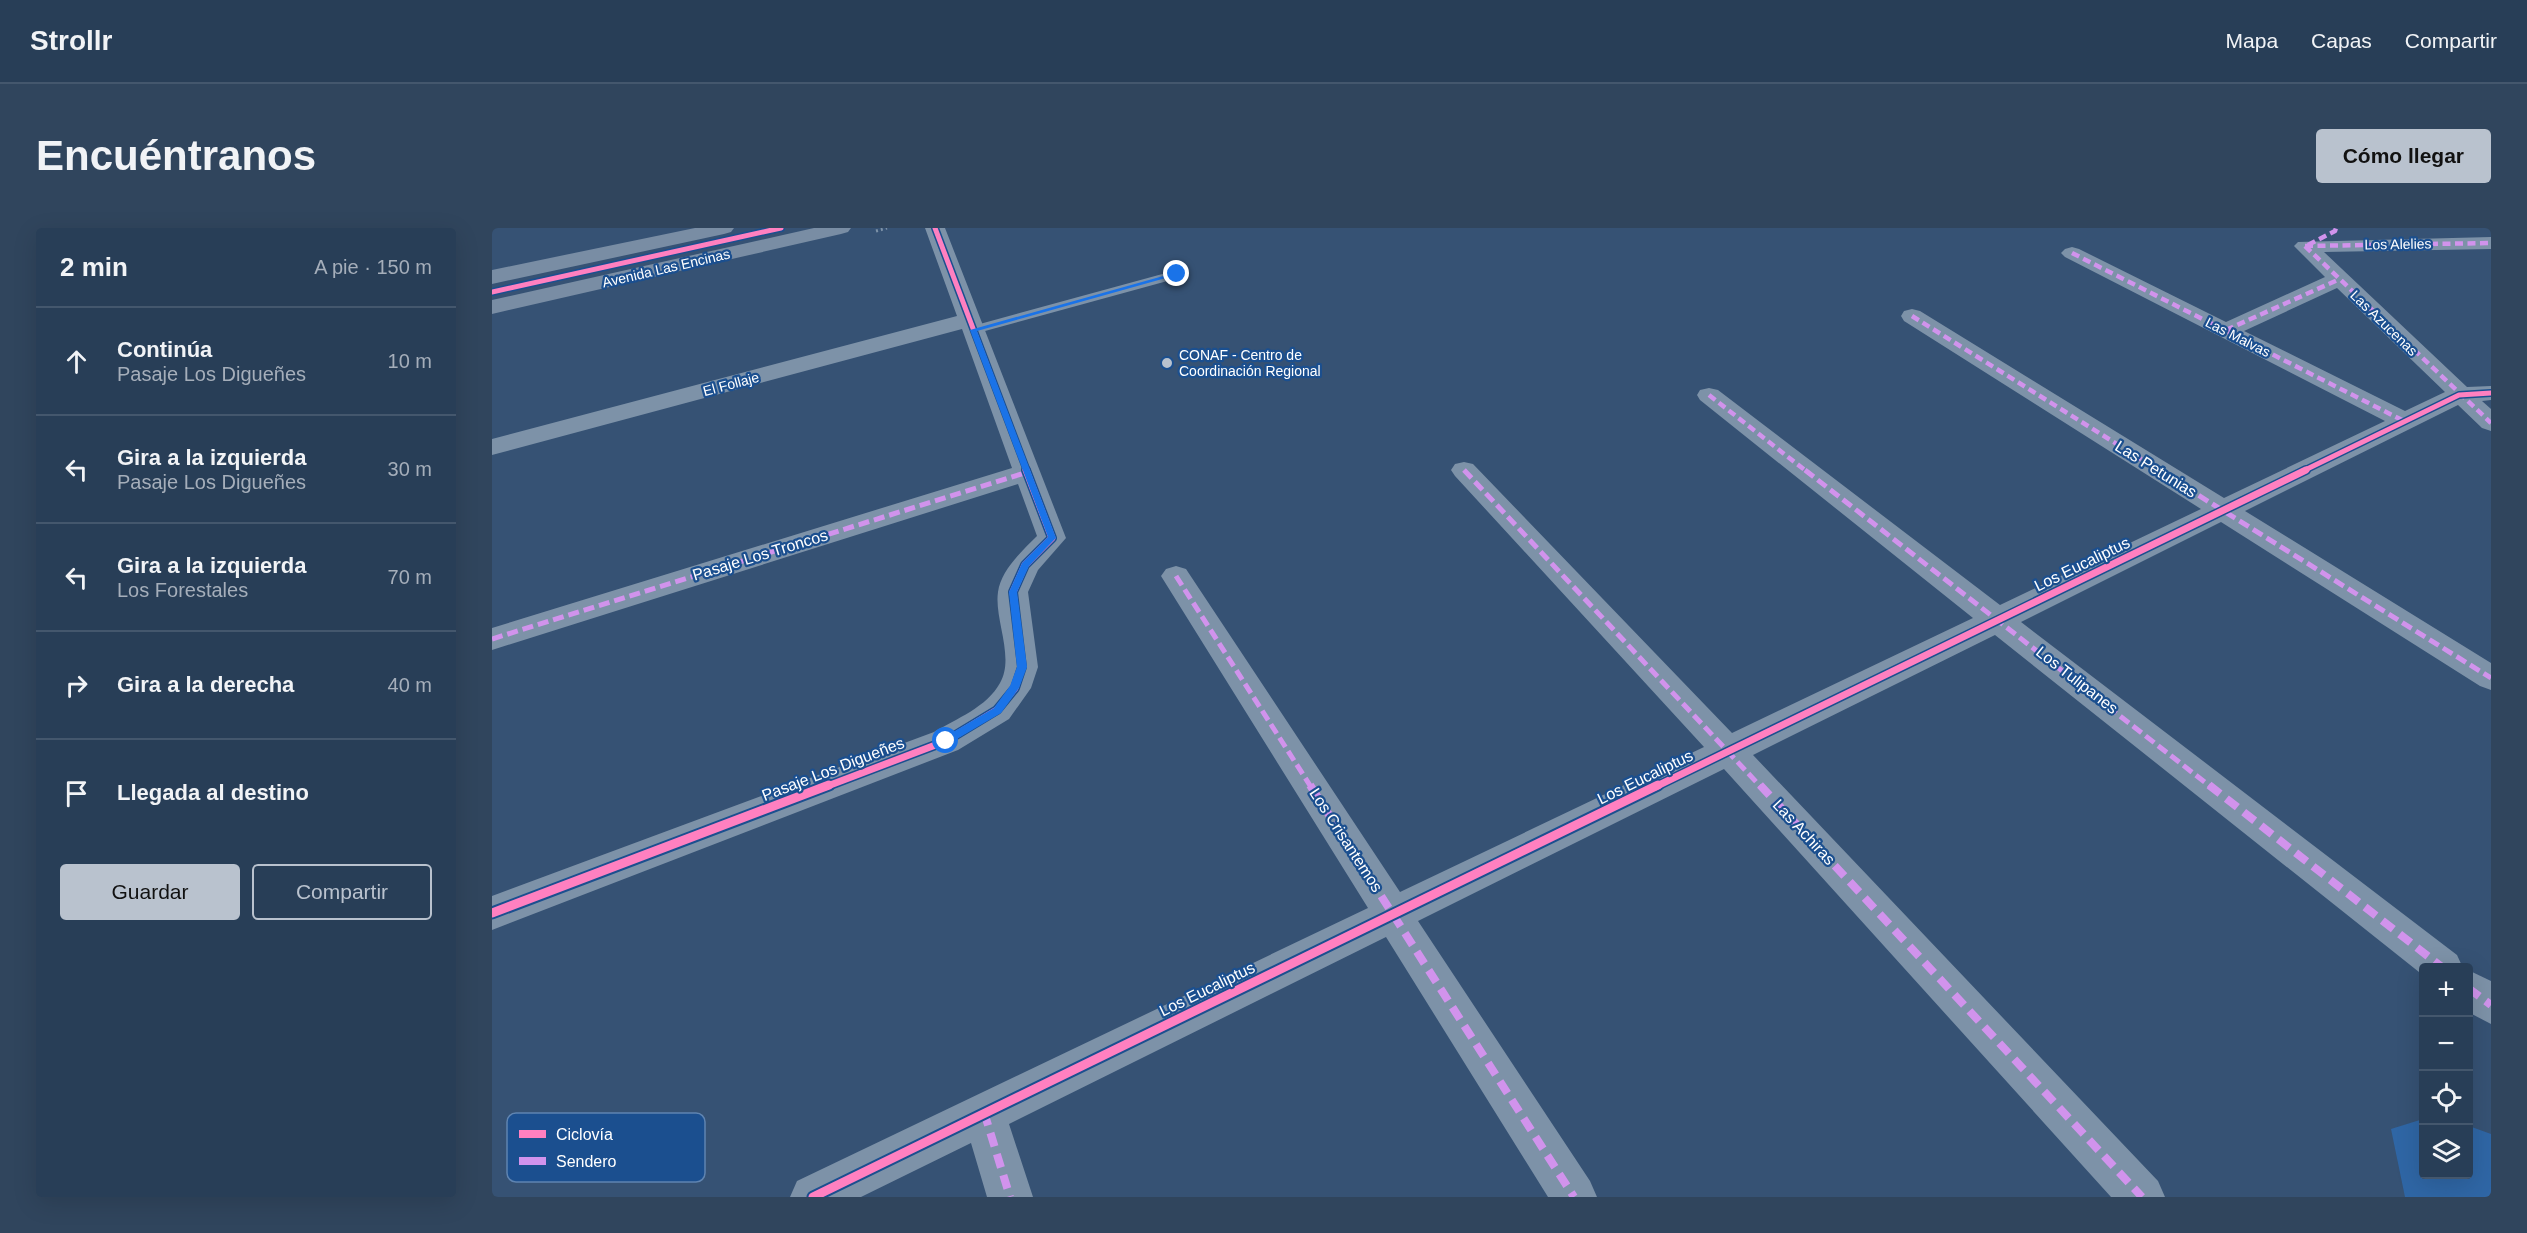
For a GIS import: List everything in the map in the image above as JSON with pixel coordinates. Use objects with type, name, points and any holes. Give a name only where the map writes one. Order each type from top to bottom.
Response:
[{"type":"main road","name":"Avenida Las Encinas","points":[[492,277],[724,228]]},
{"type":"main road","name":"Avenida Las Encinas","points":[[492,307],[841,228]]},
{"type":"street","points":[[935,228],[1028,472]]},
{"type":"street","points":[[2305,246],[2335,231],[2336,228]]},
{"type":"street","name":"Los Alelies","points":[[2305,246],[2491,243]]},
{"type":"street","name":"Las Azucenas","points":[[2305,246],[2340,279],[2475,394],[2491,423]]},
{"type":"street","name":"Las Malvas","points":[[2072,253],[2404,421]]},
{"type":"street","points":[[2226,330],[2340,279]]},
{"type":"street","name":"Las Petunias","points":[[1912,316],[2491,678]]},
{"type":"street","name":"El Follaje","points":[[492,447],[972,325]]},
{"type":"street","name":"Los Tulipanes","points":[[1709,394],[2437,963]]},
{"type":"street","name":"Los Eucaliptus","points":[[813,1197],[2404,421],[2475,394]]},
{"type":"street","name":"Las Achiras","points":[[1464,470],[2142,1197]]},
{"type":"street","name":"Pasaje Los Digueñes","points":[[492,913],[946,741],[997,710],[1015,688],[1022,667],[1013,592],[1025,565],[1052,538],[1028,472]]},
{"type":"street","name":"Pasaje Los Troncos","points":[[492,639],[1028,472]]},
{"type":"street","name":"Los Crisantemos","points":[[1176,576],[1574,1197]]},
{"type":"street","points":[[2473,991],[2491,1005]]},
{"type":"street","points":[[984,1112],[1010,1197]]},
{"type":"lane","points":[[972,325],[1177,274]]},
{"type":"shaded area","points":[[2419,1120],[2419,1179],[2473,1179],[2473,1127],[2491,1134],[2491,1197],[2405,1197],[2391,1129]]},
{"type":"marked path","points":[[2308,245],[2335,231],[2336,228]]},
{"type":"marked path","points":[[2305,246],[2491,243]]},
{"type":"marked path","points":[[2305,246],[2491,423]]},
{"type":"marked path","points":[[2072,253],[2404,421]]},
{"type":"marked path","points":[[2226,330],[2340,279]]},
{"type":"marked path","points":[[1912,316],[2491,678]]},
{"type":"marked path","points":[[1709,395],[2437,963]]},
{"type":"marked path","points":[[1464,470],[2142,1197]]},
{"type":"marked path","points":[[492,639],[1028,472]]},
{"type":"marked path","points":[[1176,576],[1574,1197]]},
{"type":"marked path","points":[[2473,992],[2491,1005]]},
{"type":"marked path","points":[[984,1112],[1010,1197]]},
{"type":"cycle path","points":[[492,292],[781,228]]},
{"type":"cycle path","points":[[492,913],[946,741],[997,710],[1015,688],[1022,667],[1013,592],[1025,565],[1052,538],[935,228]]},
{"type":"cycle path","points":[[813,1197],[2459,395],[2491,393]]},
{"type":"place","name":"CONAF - Centro de Coordinación Regional","points":[[1167,363]]},
{"type":"route","points":[[946,741],[997,710],[1015,688],[1022,667],[1013,592],[1025,565],[1052,538],[974,330],[1177,274]]}]
